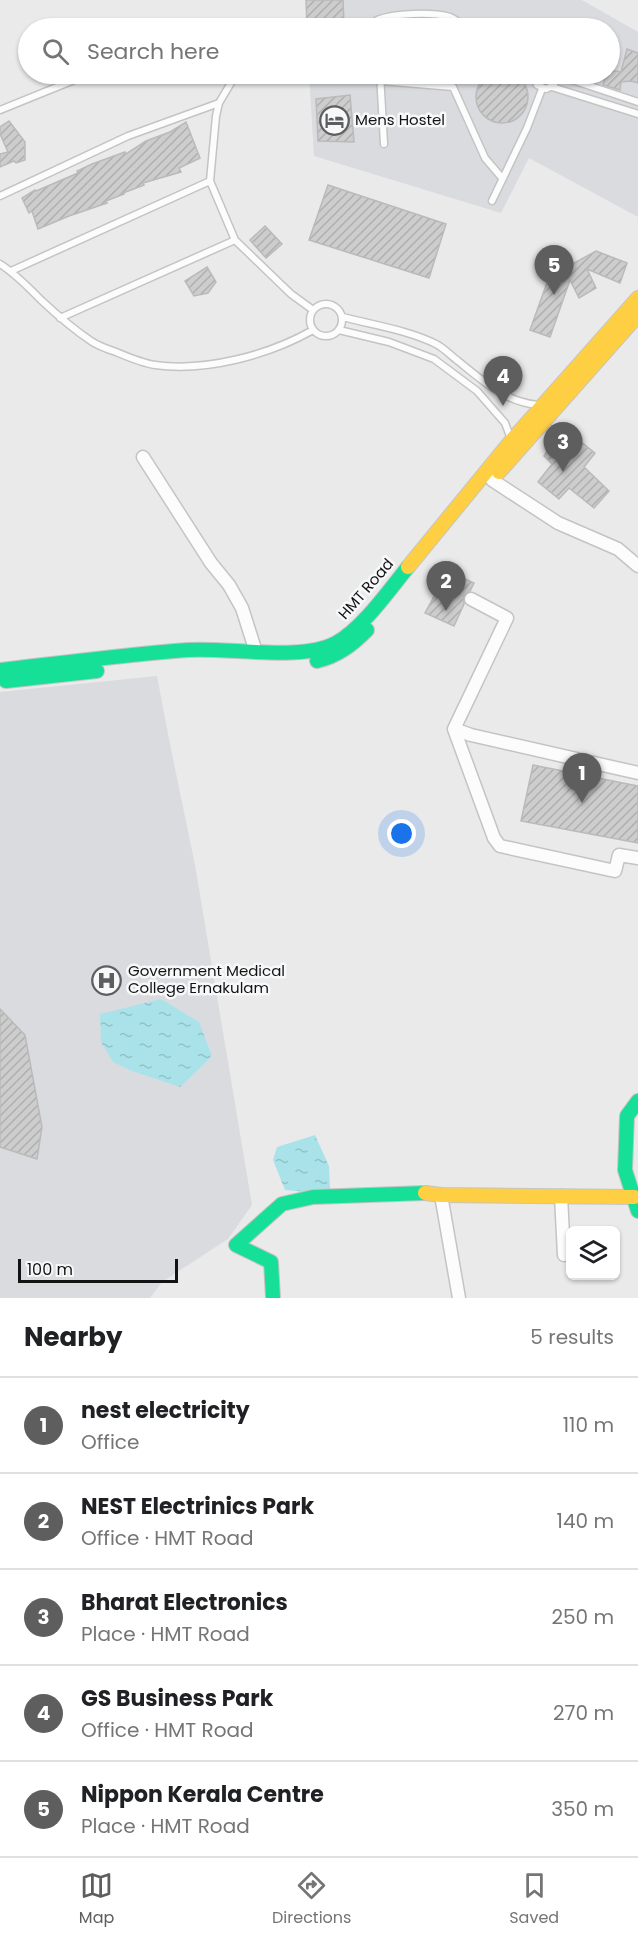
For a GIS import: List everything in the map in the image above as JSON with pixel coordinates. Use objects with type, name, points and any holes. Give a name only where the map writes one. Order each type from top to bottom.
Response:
[{"type":"main road","name":"HMT Road","points":[[342,647],[512,440],[638,298]]},
{"type":"main road","name":"HMT Road","points":[[0,681],[190,661],[308,663],[328,659],[373,624],[458,518],[638,315]]},
{"type":"main road","name":"HMT Road","points":[[0,670],[189,650],[310,651],[327,647],[342,647]]},
{"type":"main road","points":[[638,1101],[627,1116],[632,1129],[625,1170],[638,1211]]},
{"type":"main road","points":[[273,1298],[271,1262],[236,1245],[282,1204],[313,1197],[431,1193],[441,1195],[634,1197]]},
{"type":"street","points":[[143,457],[211,563],[229,585],[242,608],[256,652]]},
{"type":"street","points":[[492,480],[558,523],[618,549],[638,566]]},
{"type":"street","points":[[471,599],[507,618],[454,729],[494,838],[500,846],[615,871],[619,855],[638,858]]},
{"type":"street","points":[[454,729],[471,735],[638,773]]},
{"type":"street","points":[[441,1195],[459,1298]]},
{"type":"street","points":[[561,1196],[564,1255]]},
{"type":"lane","points":[[382,18],[428,14],[452,18]]},
{"type":"lane","points":[[0,110],[64,84]]},
{"type":"lane","points":[[230,84],[219,103],[216,116],[210,181],[235,240],[291,294],[313,310]]},
{"type":"lane","points":[[381,84],[384,144]]},
{"type":"lane","points":[[417,84],[453,87],[485,158],[502,178]]},
{"type":"lane","points":[[536,84],[542,89]]},
{"type":"lane","points":[[584,84],[638,102]]},
{"type":"lane","points":[[542,89],[552,87],[638,114]]},
{"type":"lane","points":[[492,201],[527,128],[542,89]]},
{"type":"lane","points":[[0,196],[128,136],[219,103]]},
{"type":"lane","points":[[11,271],[210,181]]},
{"type":"lane","points":[[60,318],[235,240]]},
{"type":"lane","points":[[0,264],[11,271],[60,318],[93,343],[124,356],[154,364],[184,367],[216,364],[250,356],[314,330]]},
{"type":"lane","points":[[327,303],[337,308],[343,317],[339,330],[328,336],[317,333],[310,320],[313,310],[327,303]]},
{"type":"lane","points":[[343,317],[438,345],[491,388],[506,397],[527,404],[542,405]]},
{"type":"lane","points":[[339,330],[389,342],[434,359],[483,398],[505,423],[512,440]]},
{"type":"shaded area","points":[[306,0],[582,0],[614,18],[307,18]]},
{"type":"shaded area","points":[[620,22],[638,32],[638,217],[529,158],[501,213],[314,156],[310,84],[620,84]]},
{"type":"shaded area","name":"Government Medical College Ernakulam","points":[[157,676],[195,865],[252,1205],[228,1239],[162,1282],[150,1298],[0,1298],[0,692]]},
{"type":"water","points":[[161,999],[199,1022],[212,1056],[180,1087],[113,1062],[101,1042],[100,1014]]},
{"type":"water","points":[[315,1135],[329,1166],[330,1189],[307,1192],[285,1190],[273,1160],[277,1147]]},
{"type":"building","points":[[306,0],[343,0],[344,18],[307,18]]},
{"type":"building","points":[[627,49],[638,53],[638,83],[621,82],[620,90],[603,85],[620,84]]},
{"type":"building","points":[[480,84],[524,84],[527,92],[524,111],[516,119],[502,123],[488,119],[480,111],[476,97]]},
{"type":"building","name":"Mens Hostel","points":[[350,95],[354,142],[318,141],[316,99]]},
{"type":"building","points":[[9,121],[25,142],[25,160],[16,163],[14,161],[0,167],[0,154],[8,152],[0,134],[0,127]]},
{"type":"building","points":[[186,122],[200,158],[179,168],[181,172],[143,183],[144,185],[106,201],[107,203],[38,229],[32,211],[29,213],[22,198],[35,190],[78,173],[77,171],[92,164],[125,152],[126,154],[146,141],[170,132]]},
{"type":"building","points":[[328,185],[446,224],[429,278],[309,240]]},
{"type":"building","points":[[265,226],[282,244],[266,258],[250,240]]},
{"type":"building","points":[[596,251],[627,263],[620,283],[587,269],[596,288],[579,298],[570,280],[550,337],[530,330],[549,277]]},
{"type":"building","points":[[207,267],[216,282],[208,293],[194,296],[185,281]]},
{"type":"building","points":[[575,437],[595,453],[584,467],[609,491],[594,508],[569,488],[559,499],[538,482],[552,464],[544,456],[550,447],[560,456]]},
{"type":"building","points":[[448,571],[474,583],[464,596],[464,604],[454,626],[425,613]]},
{"type":"building","points":[[533,765],[638,786],[638,843],[521,821]]},
{"type":"building","points":[[0,1009],[25,1035],[42,1127],[37,1159],[0,1147]]},
{"type":"traffic: fast","points":[[0,670],[187,650],[284,653],[321,649],[336,643],[356,628],[408,567]]},
{"type":"traffic: fast","points":[[317,661],[344,649],[367,630]]},
{"type":"traffic: fast","points":[[6,681],[97,671]]},
{"type":"traffic: fast","points":[[638,1101],[627,1116],[625,1170],[638,1211]]},
{"type":"traffic: fast","points":[[273,1298],[271,1262],[236,1245],[282,1204],[313,1197],[425,1193]]},
{"type":"traffic: slow","points":[[408,567],[512,440],[638,298]]},
{"type":"traffic: slow","points":[[499,472],[638,315]]},
{"type":"traffic: slow","points":[[425,1193],[634,1197]]},
{"type":"place","name":"Mens Hostel","points":[[334,120]]},
{"type":"place","name":"Nippon Kerala Centre","points":[[554,295]]},
{"type":"place","name":"GS Business Park","points":[[503,406]]},
{"type":"place","name":"Bharat Electronics","points":[[563,472]]},
{"type":"place","name":"NEST Electrinics Park","points":[[446,611]]},
{"type":"place","name":"nest electricity","points":[[582,803]]},
{"type":"place","name":"Government Medical College Ernakulam","points":[[107,980]]}]
